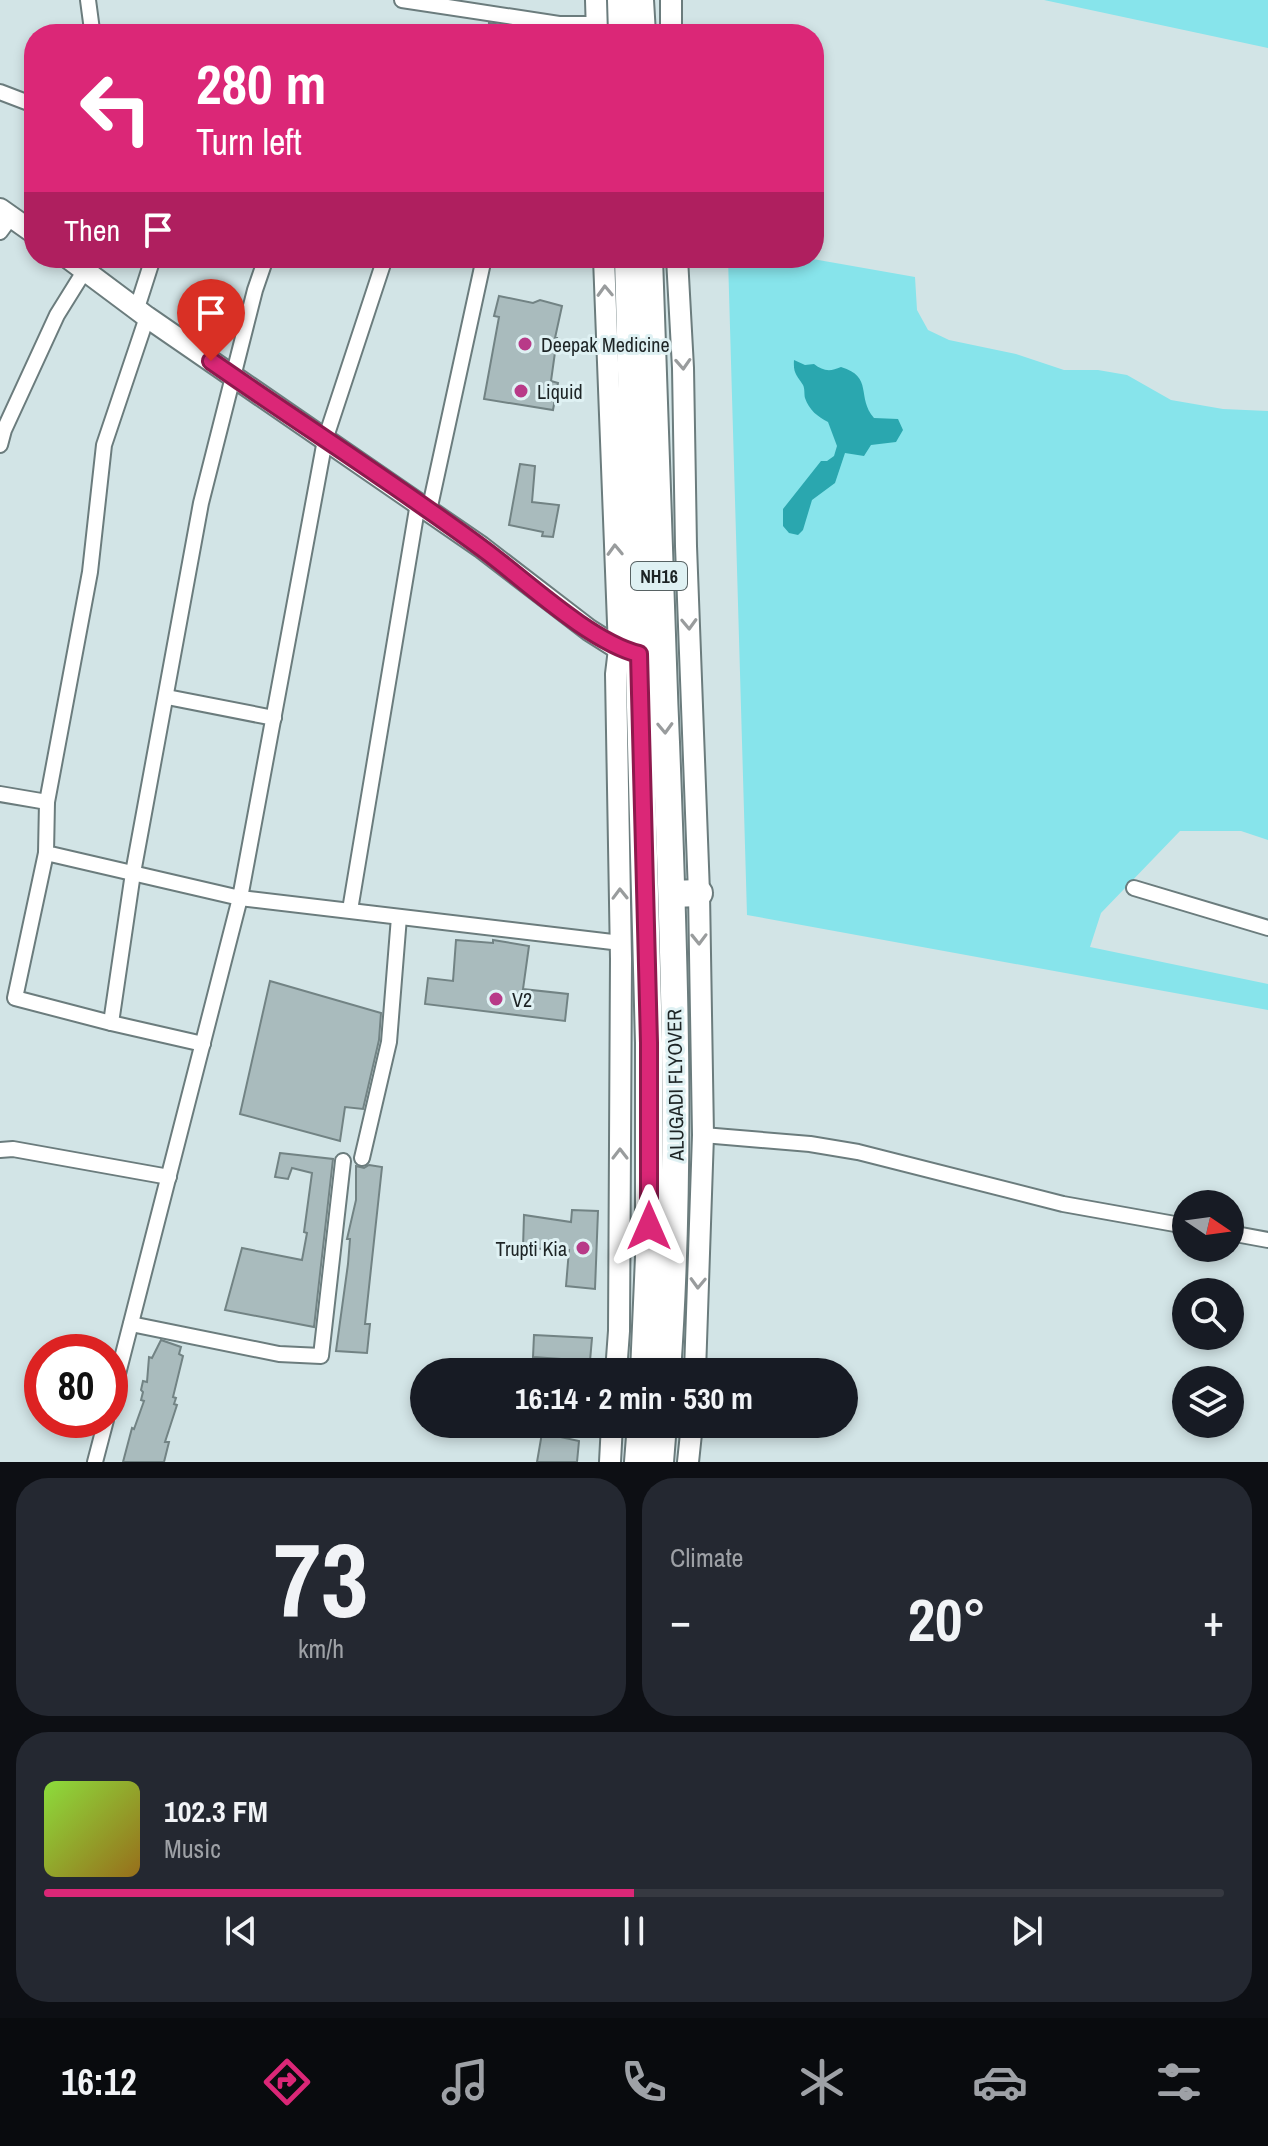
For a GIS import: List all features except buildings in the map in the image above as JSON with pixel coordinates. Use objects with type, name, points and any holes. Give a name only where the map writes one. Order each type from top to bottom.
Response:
[{"type":"highway","points":[[621,0],[622,24]]},
{"type":"highway","points":[[640,0],[641,24]]},
{"type":"highway","name":"NH16","points":[[628,268],[629,651]]},
{"type":"highway","name":"NH16","points":[[649,268],[672,894]]},
{"type":"highway","name":"ALUGADI FLYOVER","points":[[629,651],[639,684],[649,1043],[649,1257],[645,1358]]},
{"type":"highway","points":[[672,894],[699,893]]},
{"type":"highway","name":"ALUGADI FLYOVER","points":[[668,1358],[675,1242],[672,894]]},
{"type":"highway","points":[[638,1462],[640,1438]]},
{"type":"highway","points":[[660,1462],[662,1438]]},
{"type":"street","points":[[88,0],[92,24]]},
{"type":"street","points":[[402,0],[559,24]]},
{"type":"street","points":[[596,0],[597,24]]},
{"type":"street","points":[[671,0],[671,24]]},
{"type":"street","points":[[0,92],[24,101]]},
{"type":"street","points":[[4,219],[24,228]]},
{"type":"street","points":[[0,445],[75,268]]},
{"type":"street","points":[[82,268],[629,651]]},
{"type":"street","points":[[151,268],[142,312],[104,445],[90,572],[47,802],[46,853],[15,998],[203,1044]]},
{"type":"street","points":[[111,1023],[133,873],[201,503],[263,268]]},
{"type":"street","points":[[128,1336],[240,898],[325,440],[382,268]]},
{"type":"street","points":[[350,910],[424,507],[482,268]]},
{"type":"street","points":[[605,268],[629,651],[616,674],[621,943],[617,1358]]},
{"type":"street","points":[[678,268],[699,893],[703,1135],[695,1358]]},
{"type":"street","points":[[167,697],[274,718]]},
{"type":"street","points":[[0,794],[47,802]]},
{"type":"street","points":[[46,853],[240,898],[621,943]]},
{"type":"street","points":[[1134,888],[1268,928]]},
{"type":"street","points":[[362,1158],[389,1042],[399,917]]},
{"type":"street","points":[[703,1135],[810,1144],[858,1152],[1063,1204],[1172,1223]]},
{"type":"street","points":[[0,1150],[13,1149],[169,1177]]},
{"type":"street","points":[[131,1324],[279,1354],[321,1356],[343,1161]]},
{"type":"street","points":[[1244,1236],[1268,1240]]},
{"type":"street","points":[[95,1462],[101,1438]]},
{"type":"street","points":[[610,1462],[611,1438]]},
{"type":"street","points":[[688,1462],[691,1438]]},
{"type":"shaded area","points":[[1044,0],[1268,0],[1268,48]]},
{"type":"shaded area","points":[[824,261],[915,277],[917,310],[928,330],[949,340],[1016,354],[1064,370],[1098,370],[1127,375],[1171,400],[1223,409],[1268,411],[1268,840],[1241,831],[1180,831],[1101,913],[1090,947],[1268,984],[1268,1010],[747,915],[728,268],[824,268]]},
{"type":"shaded area","points":[[794,360],[827,370],[841,367],[851,371],[861,382],[866,403],[874,418],[898,419],[903,430],[896,442],[871,445],[864,456],[845,453],[835,483],[812,500],[803,530],[798,535],[789,533],[783,526],[783,509],[821,461],[834,456],[837,446],[828,422],[814,413],[805,398]]},
{"type":"place","name":"Deepak Medicine","points":[[525,344]]},
{"type":"place","name":"Liquid","points":[[521,391]]},
{"type":"place","name":"V2","points":[[496,999]]},
{"type":"place","name":"Trupti Kia","points":[[583,1248]]},
{"type":"route","points":[[211,361],[481,547],[589,630],[619,649],[639,654],[649,1043],[649,1226]]}]
